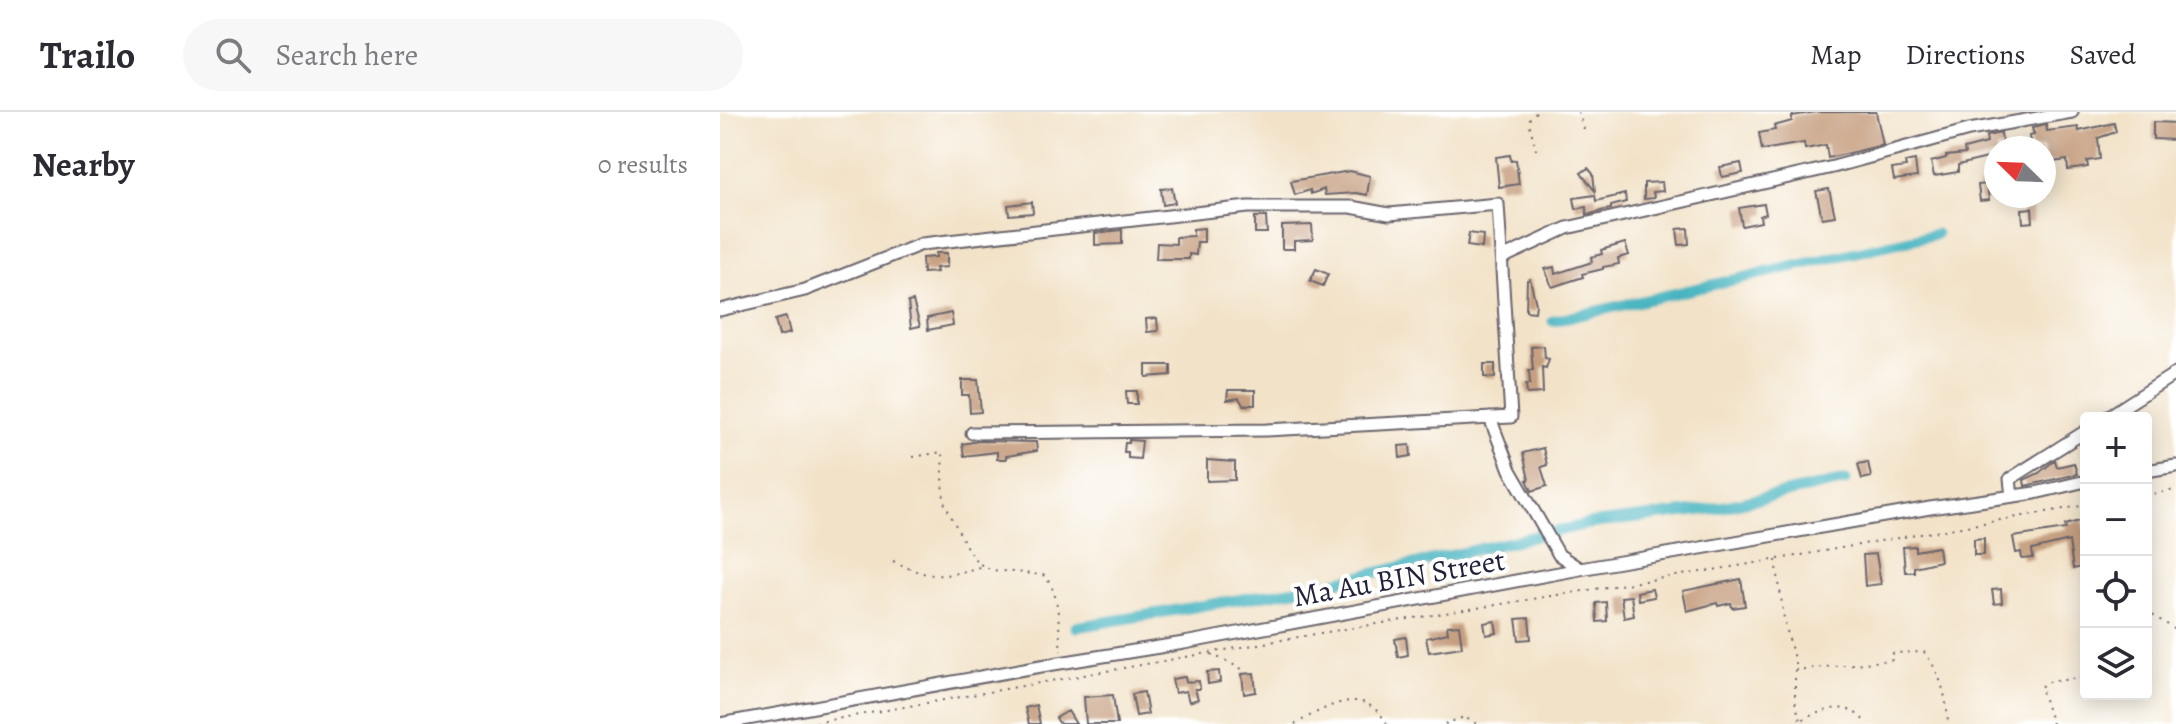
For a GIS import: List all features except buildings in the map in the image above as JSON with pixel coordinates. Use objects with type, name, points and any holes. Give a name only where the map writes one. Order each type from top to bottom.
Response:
[{"type":"street","points":[[1502,258],[1567,228],[1833,167],[1969,130],[2072,112]]},
{"type":"street","points":[[720,310],[805,290],[922,244],[1248,207],[1351,207],[1389,214],[1498,204],[1511,417],[1267,430],[972,433]]},
{"type":"street","points":[[2115,412],[2176,373]]},
{"type":"street","points":[[1490,418],[1510,470],[1559,555],[1580,569]]},
{"type":"street","points":[[2012,496],[2010,479],[2080,435]]},
{"type":"street","points":[[2152,470],[2176,466]]},
{"type":"street","name":"Ma Au BIN Street","points":[[720,724],[2080,482]]},
{"type":"path","points":[[1536,112],[1529,122],[1536,150]]},
{"type":"path","points":[[1578,112],[1585,132]]},
{"type":"path","points":[[913,457],[942,452],[944,502],[968,550],[984,566],[992,570],[1043,575],[1049,580],[1054,593],[1061,652]]},
{"type":"path","points":[[2152,494],[2176,490]]},
{"type":"path","points":[[808,724],[1321,633],[2080,506]]},
{"type":"path","points":[[1776,559],[1795,670],[1795,701],[1804,724]]},
{"type":"path","points":[[893,561],[929,576],[943,576],[984,566]]},
{"type":"path","points":[[2152,615],[2176,630]]},
{"type":"path","points":[[1202,651],[1242,669]]},
{"type":"path","points":[[1795,670],[1893,660],[1893,653],[1924,652],[1937,672],[1947,700],[1948,724]]},
{"type":"path","points":[[2052,724],[2040,687],[2048,682],[2080,678]]},
{"type":"path","points":[[1295,724],[1337,702],[1360,701],[1379,710],[1387,724]]},
{"type":"path","points":[[1792,724],[1844,707],[1853,710],[1867,724]]},
{"type":"path","points":[[1445,724],[1464,717],[1477,724]]},
{"type":"waterway","points":[[1553,321],[1936,234]]},
{"type":"waterway","points":[[1076,627],[1313,587],[1588,524],[1712,509],[1846,480]]}]
